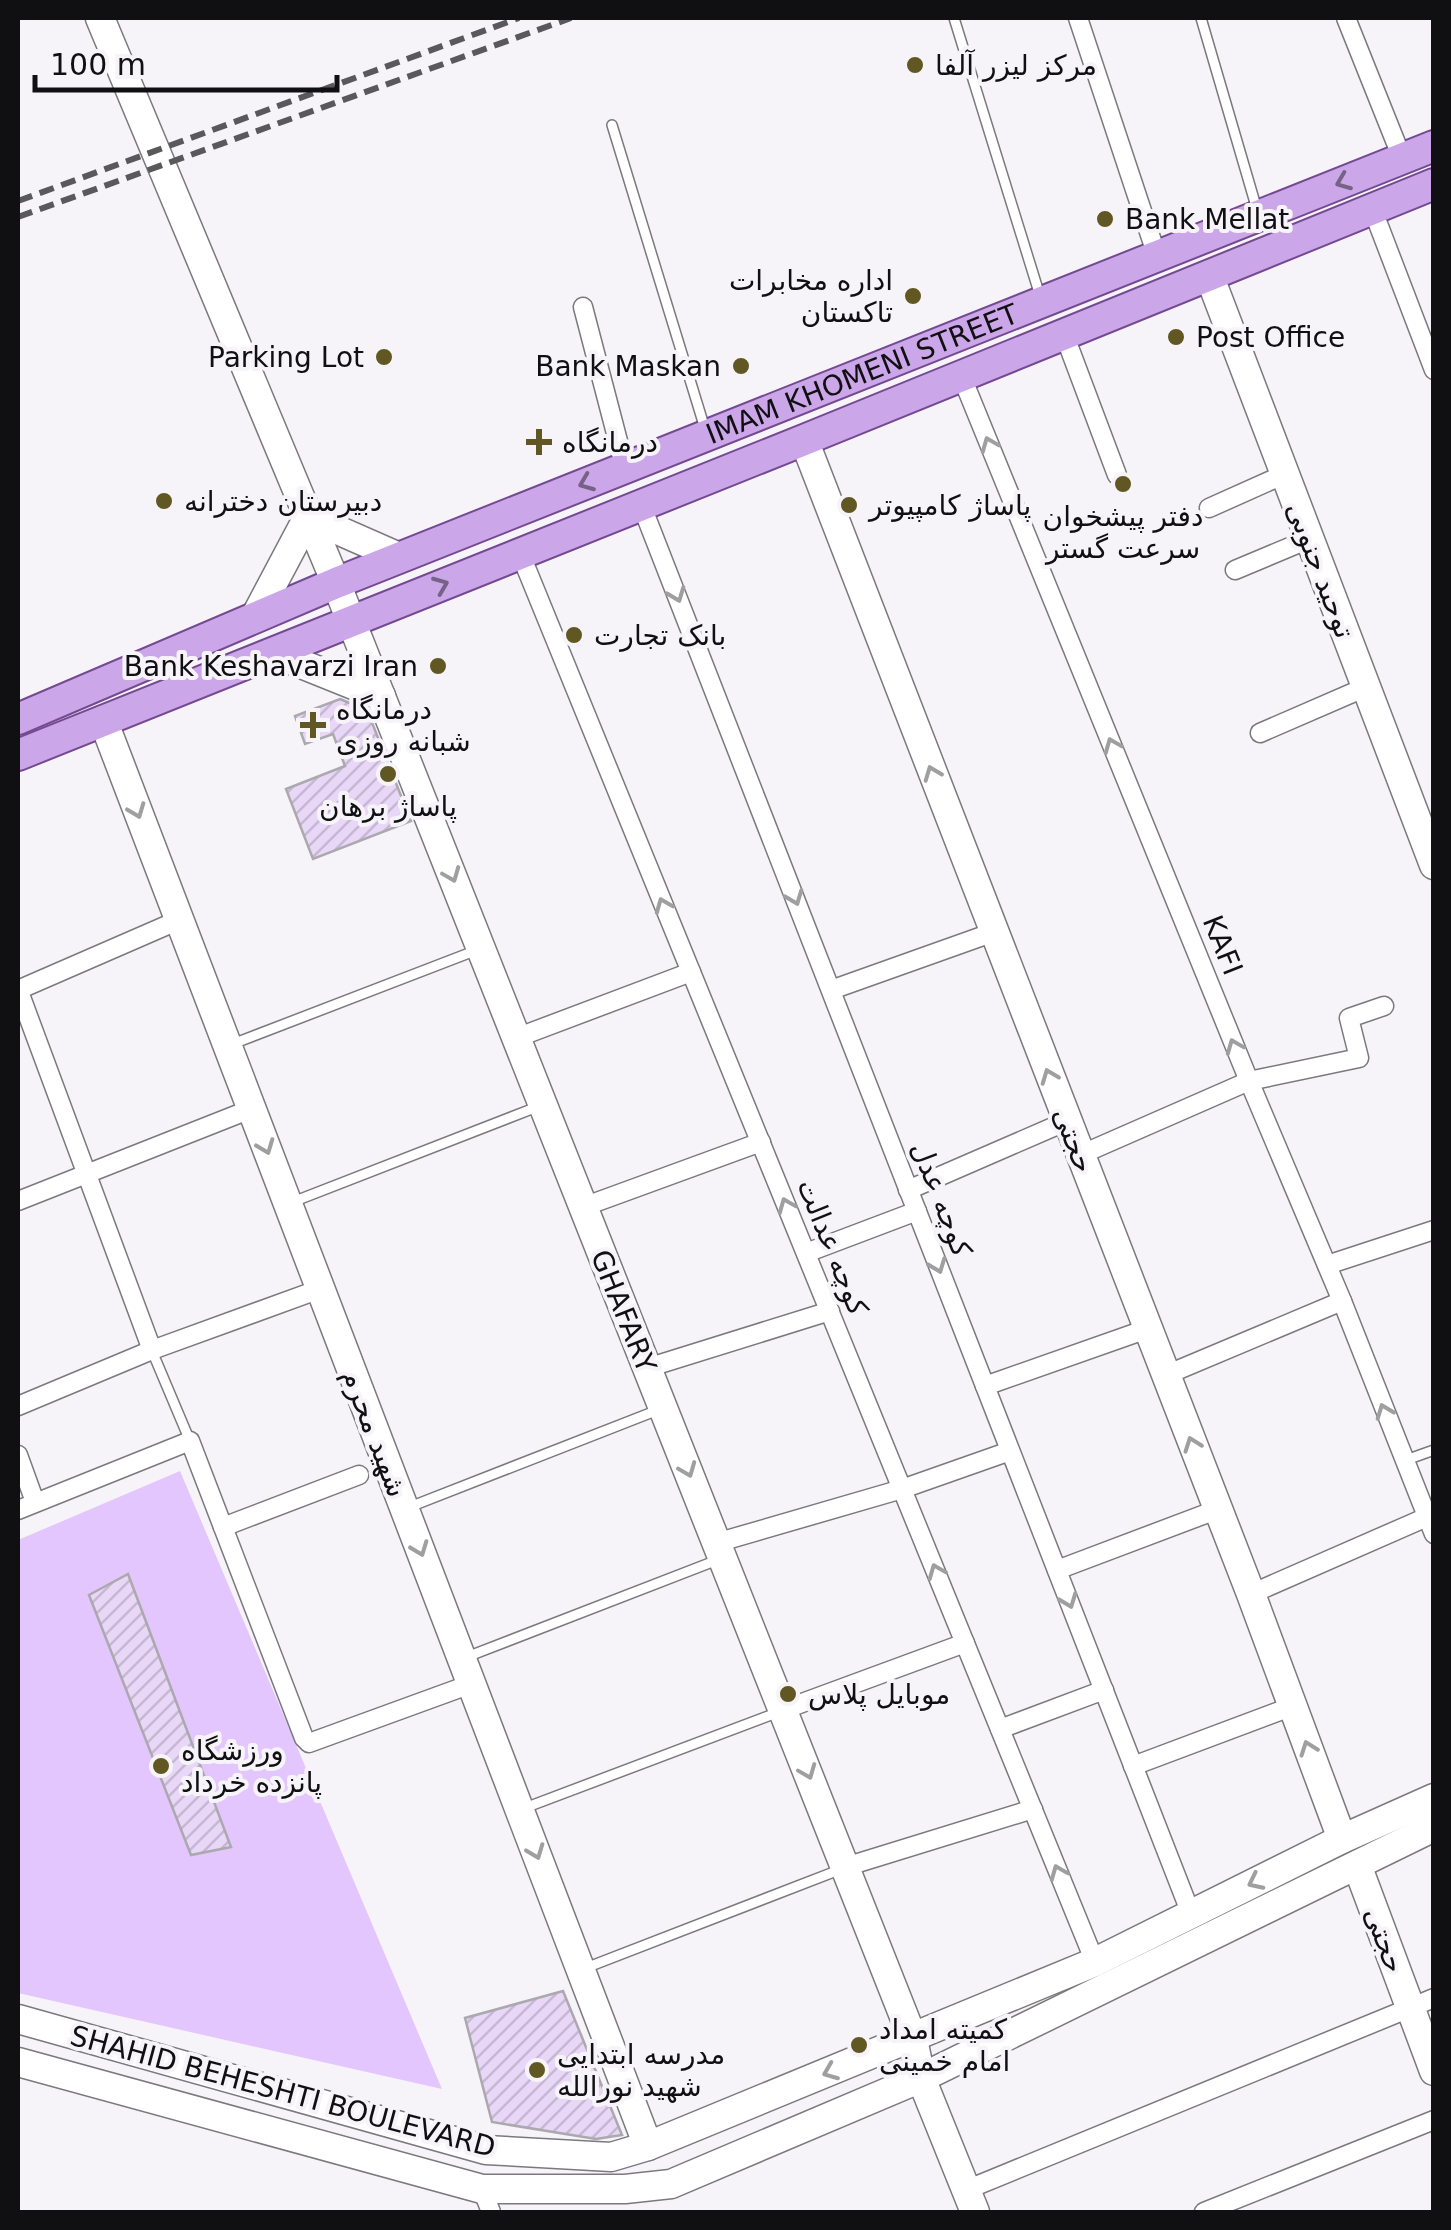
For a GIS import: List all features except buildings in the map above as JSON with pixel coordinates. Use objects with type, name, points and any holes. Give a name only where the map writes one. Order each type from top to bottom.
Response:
[{"type":"main road","name":"IMAM KHOMENI STREET","points":[[18,719],[336,583],[1434,146]]},
{"type":"main road","name":"IMAM KHOMENI STREET","points":[[18,754],[1434,184]]},
{"type":"street","name":"GHAFARY","points":[[100,18],[381,696],[913,2039],[920,2078]]},
{"type":"street","points":[[1078,18],[1156,256]]},
{"type":"street","points":[[1346,18],[1402,158]]},
{"type":"street","points":[[1372,208],[1434,370]]},
{"type":"street","name":"توحید جنوبی","points":[[1209,276],[1434,864]]},
{"type":"street","points":[[583,307],[625,468]]},
{"type":"street","points":[[1064,334],[1117,475]]},
{"type":"street","name":"KAFI","points":[[961,376],[1248,1081],[1328,1265],[1430,1526]]},
{"type":"street","name":"حجتی","points":[[804,440],[1342,1839]]},
{"type":"street","points":[[1209,508],[1285,474]]},
{"type":"street","name":"کوچه عدل","points":[[641,504],[1190,1914]]},
{"type":"street","points":[[255,617],[308,517],[399,558]]},
{"type":"street","points":[[1235,570],[1310,539]]},
{"type":"street","name":"کوچه عدالت","points":[[520,553],[1095,1962]]},
{"type":"street","points":[[274,653],[381,696]]},
{"type":"street","points":[[1260,733],[1366,687]]},
{"type":"street","name":"شهید محرم","points":[[102,720],[648,2146]]},
{"type":"street","points":[[152,1350],[18,990],[179,920]]},
{"type":"street","points":[[830,990],[994,932]]},
{"type":"street","points":[[516,1038],[691,972]]},
{"type":"street","points":[[1080,1155],[1248,1081],[1359,1058],[1350,1018],[1384,1006]]},
{"type":"street","points":[[18,1201],[251,1109]]},
{"type":"street","points":[[908,1190],[1067,1122]]},
{"type":"street","points":[[583,1207],[760,1142]]},
{"type":"street","points":[[806,1253],[917,1211]]},
{"type":"street","points":[[1328,1265],[1434,1230]]},
{"type":"street","points":[[18,1406],[152,1350],[320,1289]]},
{"type":"street","points":[[1166,1375],[1342,1301]]},
{"type":"street","points":[[647,1368],[830,1311]]},
{"type":"street","points":[[985,1386],[1147,1329]]},
{"type":"street","points":[[18,1455],[26,1506],[190,1441],[304,1738],[310,1744],[466,1671]]},
{"type":"street","points":[[719,1550],[1010,1450]]},
{"type":"street","points":[[223,1527],[358,1475]]},
{"type":"street","points":[[1056,1570],[1216,1510]]},
{"type":"street","points":[[1250,1594],[1430,1526]]},
{"type":"street","points":[[783,1710],[965,1644]]},
{"type":"street","points":[[1000,1729],[1104,1690]]},
{"type":"street","points":[[1133,1766],[1292,1706]]},
{"type":"street","name":"SHAHID BEHESHTI BOULEVARD","points":[[18,2019],[486,2150],[611,2157],[648,2146],[1095,1962],[1342,1839],[1434,1798]]},
{"type":"street","points":[[845,1867],[1033,1809]]},
{"type":"street","name":"SHAHID BEHESHTI BOULEVARD","points":[[18,2062],[487,2201],[670,2184],[920,2078],[1434,1826]]},
{"type":"street","name":"حجتی","points":[[1357,1865],[1422,2003],[1434,2071]]},
{"type":"street","points":[[920,2078],[971,2201],[1422,2003]]},
{"type":"street","points":[[1204,2212],[1434,2120]]},
{"type":"lane","points":[[954,18],[1042,302]]},
{"type":"lane","points":[[1201,18],[1259,215]]},
{"type":"lane","points":[[612,125],[707,434]]},
{"type":"lane","points":[[227,1046],[481,948]]},
{"type":"lane","points":[[288,1204],[543,1105]]},
{"type":"lane","points":[[152,1350],[190,1441]]},
{"type":"lane","points":[[404,1509],[663,1408]]},
{"type":"lane","points":[[1403,1461],[1434,1450]]},
{"type":"lane","points":[[466,1671],[719,1550]]},
{"type":"lane","points":[[520,1810],[783,1710]]},
{"type":"lane","points":[[581,1970],[845,1867]]},
{"type":"shaded area","name":"ورزشگاه پانزده خرداد","points":[[180,1471],[442,2089],[18,1993],[18,1540]]},
{"type":"railway","points":[[18,201],[519,18]]},
{"type":"railway","points":[[18,217],[571,18]]},
{"type":"place","name":"مرکز لیزر آلفا","points":[[915,65]]},
{"type":"place","name":"Bank Mellat","points":[[1105,219]]},
{"type":"place","name":"اداره مخابرات تاکستان","points":[[913,296]]},
{"type":"place","name":"Post Office","points":[[1176,337]]},
{"type":"place","name":"Parking Lot","points":[[384,357]]},
{"type":"place","name":"Bank Maskan","points":[[741,366]]},
{"type":"place","name":"درمانگاه","points":[[539,442]]},
{"type":"place","name":"دفتر پیشخوان سرعت گستر","points":[[1123,484]]},
{"type":"place","name":"دبیرستان دخترانه","points":[[164,501]]},
{"type":"place","name":"پاساژ کامپیوتر","points":[[849,505]]},
{"type":"place","name":"بانک تجارت","points":[[574,635]]},
{"type":"place","name":"Bank Keshavarzi Iran","points":[[438,666]]},
{"type":"place","name":"درمانگاه شبانه روزی","points":[[313,725]]},
{"type":"place","name":"پاساژ برهان","points":[[388,774]]},
{"type":"place","name":"موبایل پلاس","points":[[788,1694]]},
{"type":"place","name":"ورزشگاه پانزده خرداد","points":[[161,1766]]},
{"type":"place","name":"کمیته امداد امام خمینی","points":[[859,2045]]},
{"type":"place","name":"مدرسه ابتدایی شهید نورالله","points":[[537,2070]]}]
